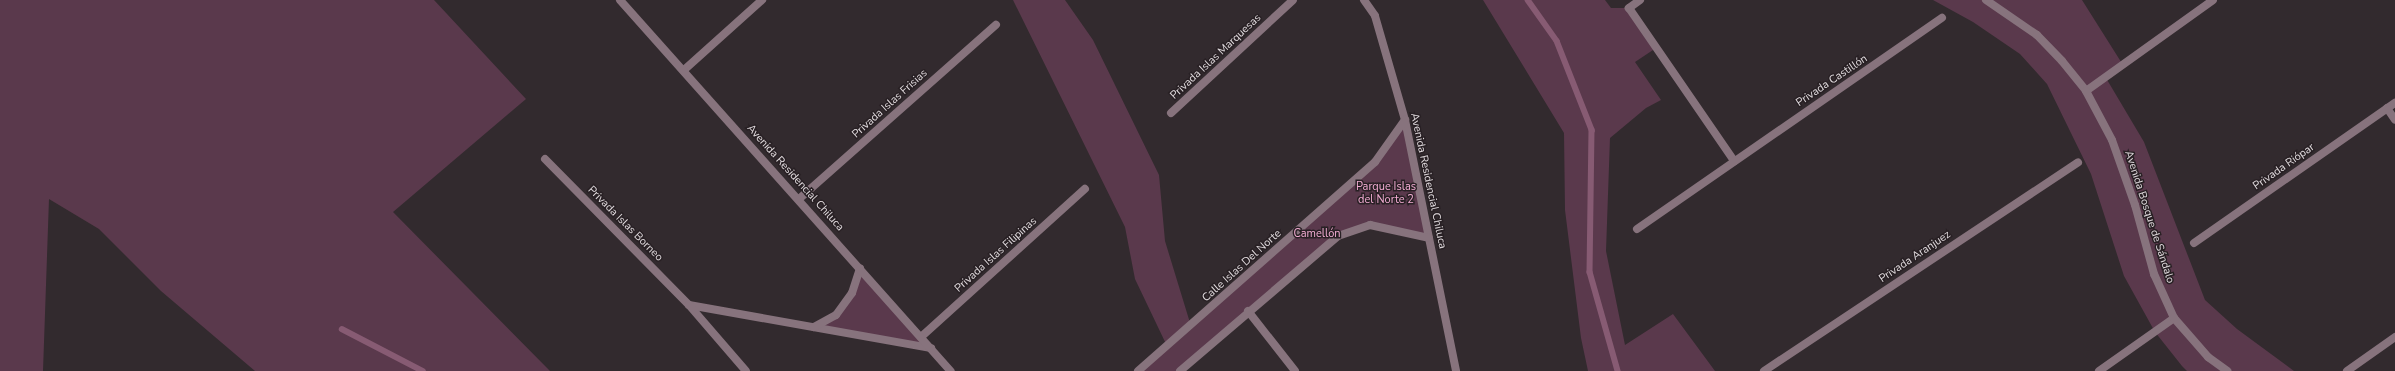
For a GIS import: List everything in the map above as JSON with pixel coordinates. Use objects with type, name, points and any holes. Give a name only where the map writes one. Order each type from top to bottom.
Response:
[{"type":"street","name":"Avenida Residencial Chiluca","points":[[620,0],[951,371]]},
{"type":"street","points":[[684,70],[762,0]]},
{"type":"street","name":"Privada Islas Marquesas","points":[[1171,113],[1293,0]]},
{"type":"street","name":"Avenida Residencial Chiluca","points":[[1364,0],[1375,16],[1405,120],[1456,371]]},
{"type":"street","points":[[1640,0],[1629,8],[1734,161]]},
{"type":"street","name":"Avenida Bosque de Sándalo","points":[[1986,0],[2037,35],[2062,61],[2086,91],[2112,140],[2135,205],[2154,274],[2174,318],[2208,357],[2228,371]]},
{"type":"street","points":[[2086,91],[2213,0]]},
{"type":"street","name":"Privada Castillón","points":[[1636,229],[1942,18]]},
{"type":"street","name":"Privada Islas Frisias","points":[[799,199],[996,25]]},
{"type":"street","name":"Privada Riópar","points":[[2194,243],[2395,103]]},
{"type":"street","points":[[2387,108],[2395,120]]},
{"type":"street","name":"Calle Islas Del Norte","points":[[1138,371],[1375,162],[1405,120]]},
{"type":"street","name":"Privada Islas Borneo","points":[[545,159],[689,305],[746,371]]},
{"type":"street","name":"Privada Aranjuez","points":[[1764,371],[2078,162]]},
{"type":"street","name":"Privada Islas Filipinas","points":[[921,337],[1085,189]]},
{"type":"street","points":[[1180,371],[1248,311],[1338,236],[1370,225],[1430,238]]},
{"type":"street","points":[[814,327],[836,315],[852,293],[860,268]]},
{"type":"street","points":[[689,305],[931,348]]},
{"type":"street","points":[[1248,311],[1296,371]]},
{"type":"street","points":[[2099,371],[2174,318]]},
{"type":"street","points":[[2347,371],[2395,337]]},
{"type":"green space","points":[[0,0],[434,0],[526,99],[393,212],[550,371],[255,371],[161,291],[99,229],[49,199],[43,371],[0,371]]},
{"type":"green space","points":[[1013,0],[1065,0],[1093,40],[1159,175],[1165,241],[1191,326],[1375,162],[1405,120],[1429,238],[1370,225],[1338,236],[1180,371],[1137,371],[1167,346],[1135,279],[1125,227]]},
{"type":"green space","points":[[1483,0],[1605,0],[1611,8],[1629,8],[1656,48],[1635,62],[1661,100],[1646,108],[1610,138],[1606,251],[1625,345],[1673,314],[1715,371],[1588,371],[1581,338],[1565,210],[1564,133]]},
{"type":"green space","points":[[1933,0],[2082,0],[2123,65],[2106,78],[2144,142],[2205,300],[2237,329],[2294,371],[2187,371],[2182,366],[2155,332],[2124,276],[2091,174],[2047,84],[2020,54],[1973,22]]},
{"type":"green space","points":[[860,268],[931,348],[814,327],[837,315]]},
{"type":"waterway","points":[[1528,0],[1557,41],[1592,130],[1590,272],[1618,371]]},
{"type":"waterway","points":[[342,329],[423,371]]},
{"type":"park label","name":"Parque Islas del Norte 2","points":[[1386,194]]},
{"type":"park label","name":"Camellón","points":[[1317,234]]}]
